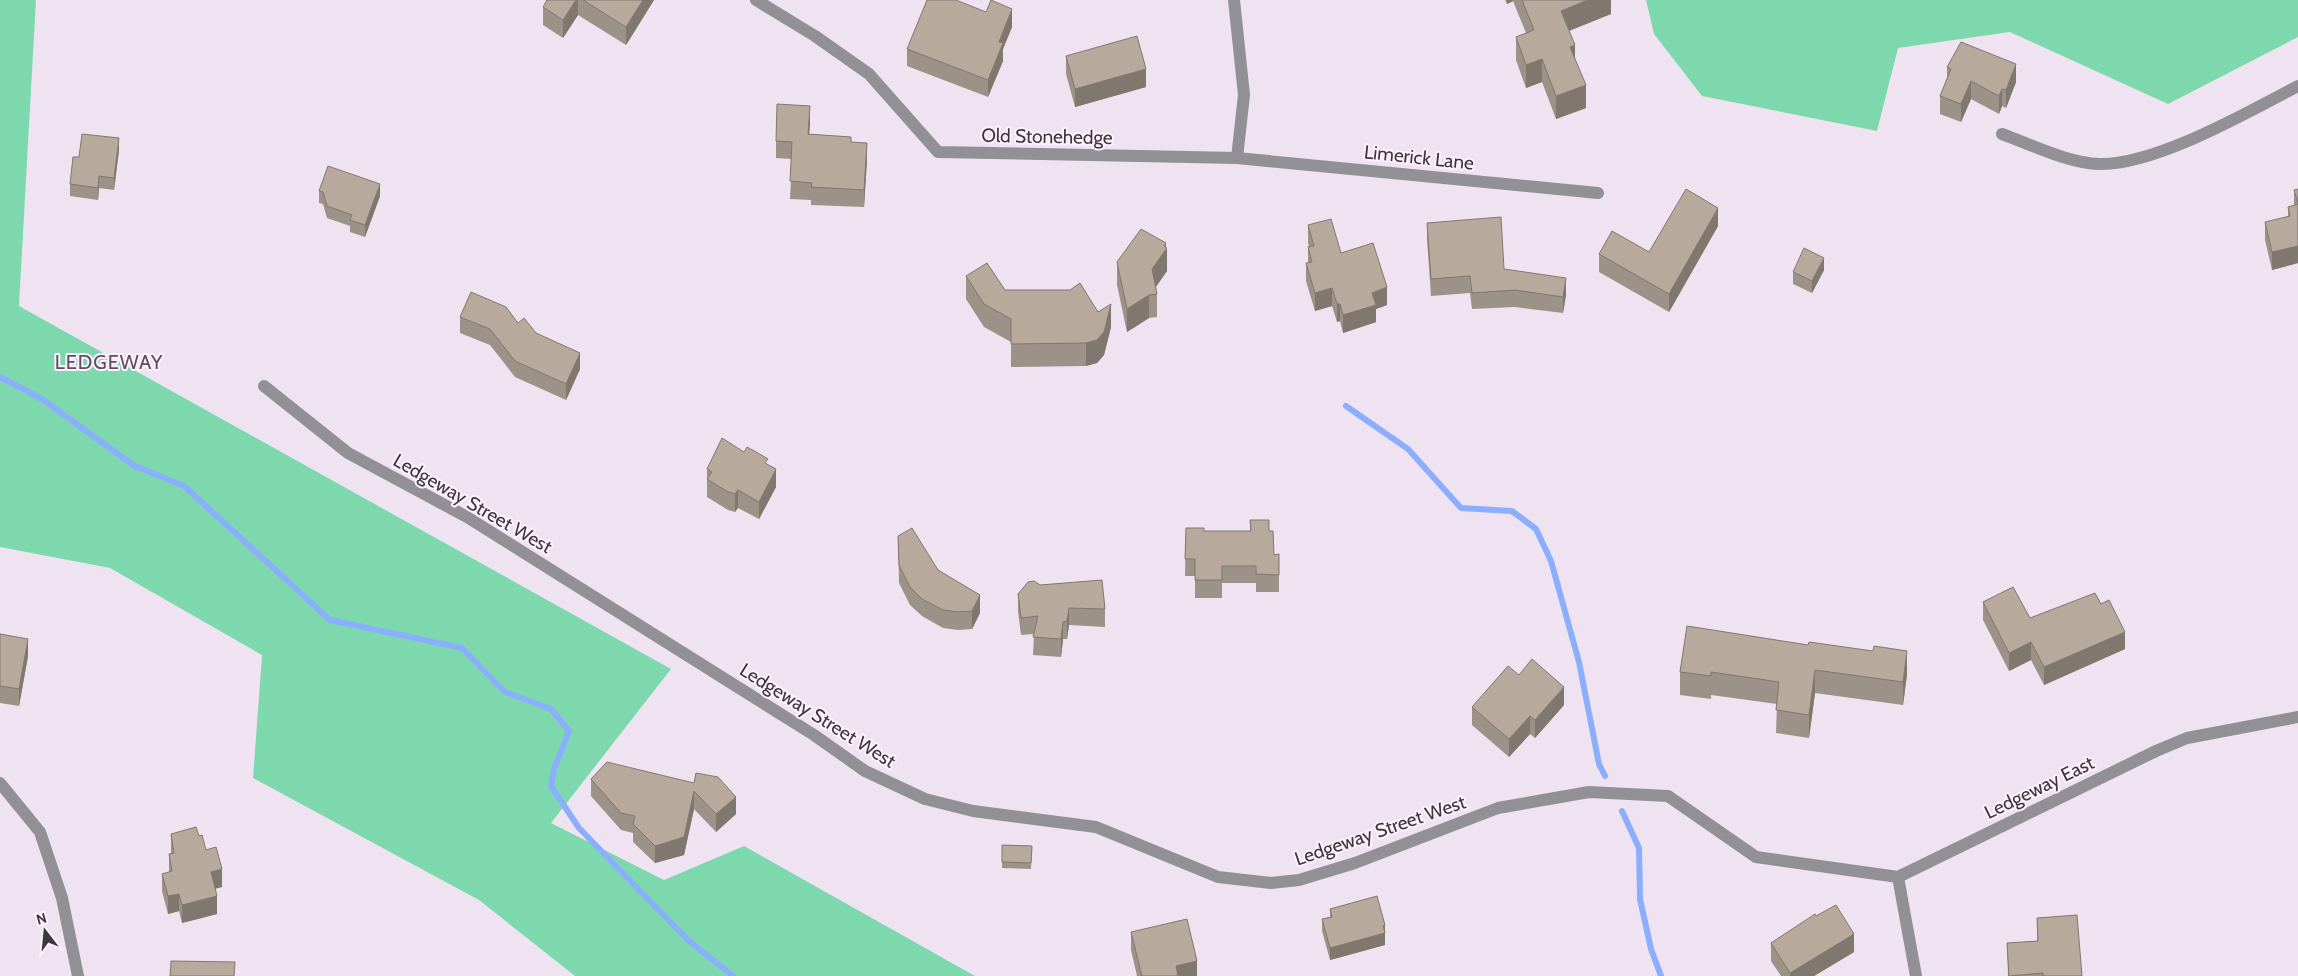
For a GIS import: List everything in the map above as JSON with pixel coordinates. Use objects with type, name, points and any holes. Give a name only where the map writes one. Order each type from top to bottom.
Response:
[{"type":"street","name":"Old Stonehedge","points":[[756,0],[816,36],[870,74],[938,152],[1237,158]]},
{"type":"street","points":[[1234,0],[1244,95],[1237,158]]},
{"type":"street","points":[[2002,134],[2065,156],[2099,164],[2116,163],[2184,143],[2298,86]]},
{"type":"street","name":"Limerick Lane","points":[[1237,158],[1598,193]]},
{"type":"street","name":"Ledgeway Street West","points":[[264,386],[348,453],[467,516],[814,735],[865,771],[925,799],[973,811],[1096,828],[1218,877],[1271,883],[1299,880],[1354,863],[1498,808],[1523,802],[1589,792],[1668,796],[1756,857],[1898,877]]},
{"type":"street","name":"Ledgeway East","points":[[1898,877],[2148,755],[2187,738],[2298,716]]},
{"type":"street","points":[[0,783],[40,832],[62,898],[78,976]]},
{"type":"street","points":[[1898,877],[1916,976]]},
{"type":"green space","points":[[0,0],[36,0],[19,306],[671,669],[551,823],[664,880],[744,846],[975,976],[575,976],[479,900],[253,778],[262,655],[110,568],[0,547]]},
{"type":"green space","points":[[1646,0],[2298,0],[2298,37],[2168,104],[2010,32],[1898,48],[1877,131],[1702,96],[1654,34]]},
{"type":"building","points":[[547,0],[576,0],[563,20],[543,7]]},
{"type":"building","points":[[583,0],[643,0],[626,27]]},
{"type":"building","points":[[927,0],[956,0],[986,12],[991,0],[1012,9],[999,42],[1003,43],[988,80],[907,49]]},
{"type":"building","points":[[1522,0],[1588,0],[1561,11],[1575,45],[1570,47],[1586,85],[1556,96],[1542,59],[1526,65],[1516,37],[1534,30]]},
{"type":"building","points":[[1137,36],[1146,69],[1075,89],[1066,56]]},
{"type":"building","points":[[1961,42],[2016,64],[2006,90],[2002,89],[1999,96],[1971,81],[1961,104],[1940,96],[1951,69],[1947,67]]},
{"type":"building","points":[[777,104],[810,106],[808,134],[851,137],[851,142],[867,143],[864,190],[811,187],[812,183],[790,181],[792,142],[776,141]]},
{"type":"building","points":[[82,134],[119,138],[114,178],[99,176],[98,188],[70,184],[73,157],[79,157]]},
{"type":"building","points":[[328,166],[380,184],[365,225],[350,220],[352,215],[327,206],[323,192],[319,191]]},
{"type":"building","points":[[1686,189],[1718,208],[1669,294],[1599,254],[1612,231],[1649,252]]},
{"type":"building","points":[[2298,189],[2298,203],[2294,190]]},
{"type":"building","points":[[2298,204],[2298,246],[2272,252],[2265,222],[2290,216],[2288,207]]},
{"type":"building","points":[[1501,217],[1504,269],[1566,278],[1563,297],[1515,290],[1472,293],[1470,276],[1431,279],[1427,223]]},
{"type":"building","points":[[1331,219],[1341,253],[1373,243],[1387,287],[1372,293],[1376,305],[1343,315],[1332,288],[1315,293],[1306,263],[1312,262],[1308,247],[1314,246],[1308,225]]},
{"type":"building","points":[[1141,229],[1166,243],[1164,246],[1167,248],[1152,269],[1157,294],[1149,295],[1127,309],[1117,262]]},
{"type":"building","points":[[1804,248],[1824,258],[1812,281],[1793,272]]},
{"type":"building","points":[[987,263],[1005,290],[1070,290],[1080,283],[1098,312],[1111,304],[1104,332],[1097,340],[1086,343],[1011,344],[1011,319],[984,304],[966,276]]},
{"type":"building","points":[[471,292],[506,307],[518,323],[524,318],[536,333],[580,353],[566,384],[515,361],[490,329],[460,317]]},
{"type":"building","points":[[722,438],[744,452],[747,447],[758,453],[768,459],[765,463],[776,469],[759,502],[738,490],[735,494],[728,492],[707,479],[712,472],[707,469]]},
{"type":"building","points":[[1250,520],[1269,520],[1269,531],[1273,531],[1274,555],[1279,554],[1279,575],[1256,574],[1256,566],[1222,566],[1222,580],[1195,580],[1195,559],[1185,559],[1186,528],[1204,528],[1204,531],[1251,531]]},
{"type":"building","points":[[912,528],[938,570],[980,595],[972,611],[943,610],[922,599],[910,587],[899,565],[898,536]]},
{"type":"building","points":[[1102,580],[1105,609],[1069,608],[1067,621],[1063,622],[1061,639],[1033,637],[1038,616],[1021,618],[1018,594],[1028,582],[1034,581],[1040,585]]},
{"type":"building","points":[[2013,587],[2030,618],[2095,593],[2101,604],[2109,600],[2125,632],[2044,667],[2031,642],[2009,653],[1983,602]]},
{"type":"building","points":[[1687,626],[1808,645],[1809,642],[1873,651],[1874,646],[1907,651],[1903,682],[1815,670],[1809,715],[1776,710],[1779,682],[1711,672],[1711,676],[1680,672]]},
{"type":"building","points":[[0,634],[28,639],[19,689],[0,686]]},
{"type":"building","points":[[1532,659],[1564,687],[1535,720],[1530,716],[1509,739],[1472,707],[1508,666],[1519,675]]},
{"type":"building","points":[[607,762],[694,783],[696,773],[718,777],[736,797],[716,814],[694,791],[684,837],[655,846],[633,824],[635,816],[621,813],[591,779]]},
{"type":"building","points":[[196,827],[199,836],[202,835],[206,850],[216,847],[222,869],[211,872],[217,896],[182,905],[179,894],[168,896],[162,874],[172,871],[169,854],[174,853],[171,834]]},
{"type":"building","points":[[1002,845],[1032,846],[1031,863],[1002,862]]},
{"type":"building","points":[[1377,896],[1385,925],[1383,926],[1385,933],[1330,948],[1322,919],[1332,917],[1330,909]]},
{"type":"building","points":[[1836,905],[1854,934],[1790,973],[1771,943],[1815,914],[1816,916]]},
{"type":"building","points":[[2077,915],[2082,976],[2043,976],[2043,973],[2009,976],[2007,943],[2038,941],[2037,918]]},
{"type":"building","points":[[1187,919],[1197,961],[1176,966],[1178,976],[1142,976],[1131,932]]},
{"type":"building","points":[[171,961],[235,962],[234,976],[170,976]]},
{"type":"waterway","points":[[0,377],[42,399],[133,465],[184,486],[330,620],[462,648],[505,692],[551,709],[569,731],[554,769],[551,786],[579,828],[688,940],[733,976]]},
{"type":"waterway","points":[[1346,406],[1408,449],[1461,508],[1512,511],[1536,529],[1551,561],[1579,662],[1599,764],[1605,776]]},
{"type":"waterway","points":[[1622,811],[1639,848],[1640,899],[1651,949],[1661,976]]},
{"type":"district","name":"LEDGEWAY","points":[[109,362]]}]
